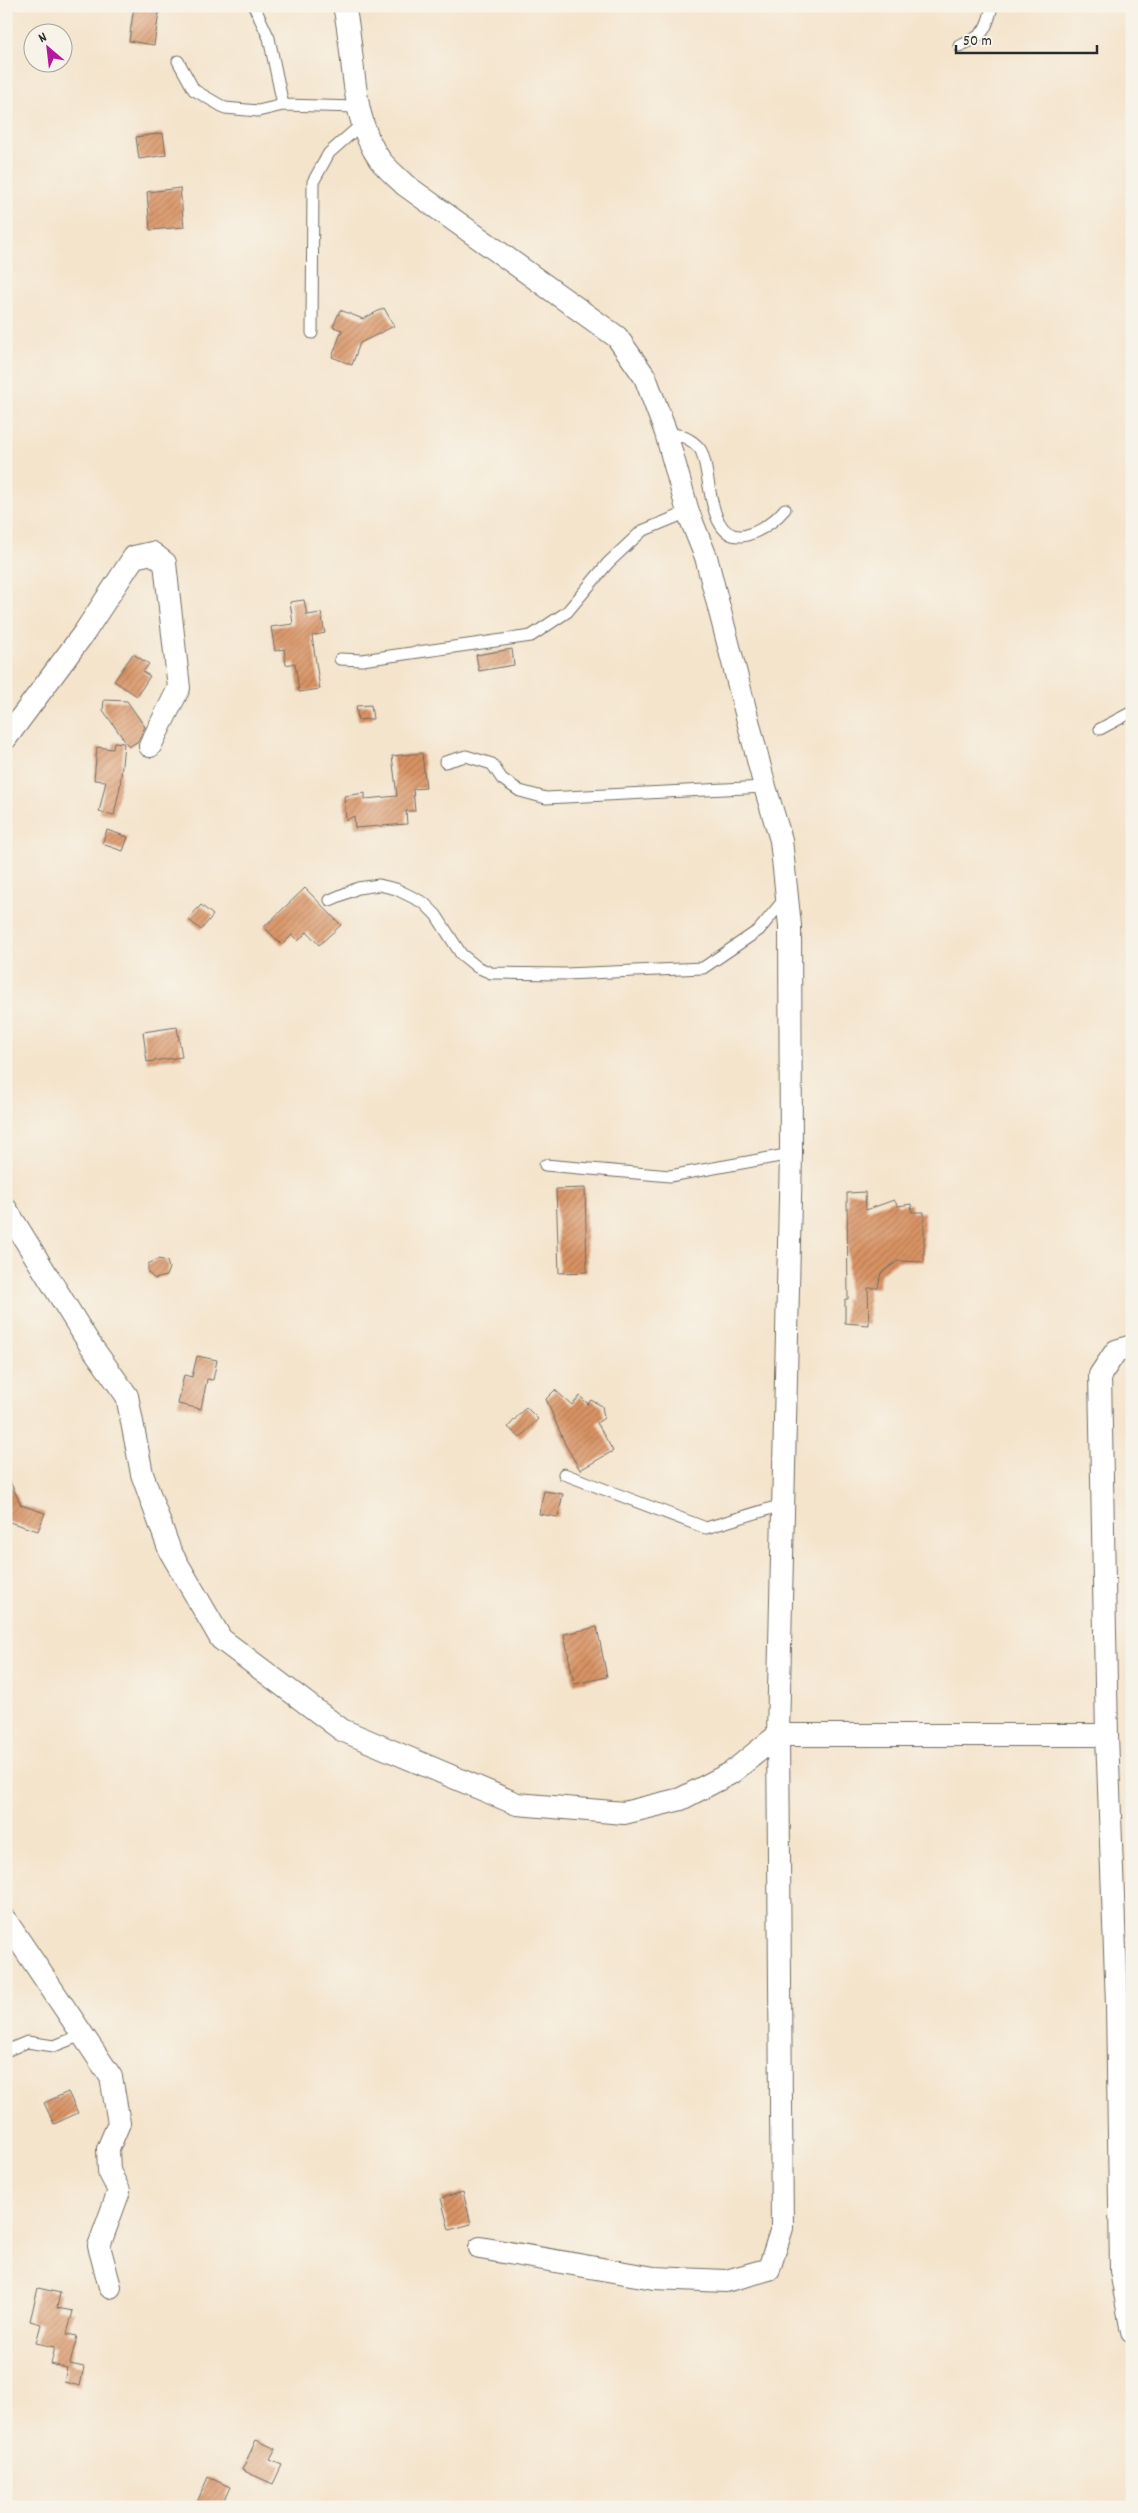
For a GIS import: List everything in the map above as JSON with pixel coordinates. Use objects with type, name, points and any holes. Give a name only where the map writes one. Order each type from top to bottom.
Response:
[{"type":"street","points":[[344,6],[349,29],[360,115],[380,160],[405,185],[617,337],[645,377],[666,433],[688,512],[706,557],[765,787],[781,840],[790,926],[791,1154],[778,1735],[782,2228],[769,2269],[726,2281],[654,2278],[480,2248]]},
{"type":"street","points":[[6,738],[84,634],[134,557],[152,553],[165,563],[179,688],[150,746]]},
{"type":"street","points":[[6,1209],[89,1343],[127,1396],[142,1474],[170,1551],[221,1639],[342,1730],[517,1804],[624,1813],[681,1799],[731,1773],[778,1735],[1106,1735]]},
{"type":"street","points":[[1132,1346],[1116,1351],[1100,1375],[1106,1735],[1117,2004],[1121,2271],[1132,2332]]},
{"type":"street","points":[[6,1921],[111,2077],[119,2123],[108,2149],[109,2171],[119,2191],[99,2246],[110,2288]]},
{"type":"lane","points":[[254,6],[268,38],[283,105]]},
{"type":"lane","points":[[959,46],[977,39],[988,24],[992,6]]},
{"type":"lane","points":[[178,61],[194,90],[225,108],[258,111],[283,105],[360,115]]},
{"type":"lane","points":[[312,334],[313,182],[329,153],[360,115]]},
{"type":"lane","points":[[666,433],[677,434],[692,440],[701,451],[708,492],[716,515],[731,534],[740,536],[750,534],[773,523],[784,510]]},
{"type":"lane","points":[[340,659],[362,660],[531,636],[567,612],[608,563],[642,531],[688,512]]},
{"type":"lane","points":[[1100,729],[1132,712]]},
{"type":"lane","points":[[446,762],[466,756],[492,764],[502,779],[520,791],[546,798],[765,787]]},
{"type":"lane","points":[[330,900],[358,888],[379,885],[396,889],[424,903],[436,915],[461,954],[477,967],[491,973],[566,974],[704,968],[759,930],[787,896]]},
{"type":"lane","points":[[545,1166],[670,1176],[791,1154]]},
{"type":"lane","points":[[564,1474],[706,1528],[782,1504]]},
{"type":"lane","points":[[6,2051],[27,2042],[54,2046],[82,2035]]},
{"type":"building","points":[[134,6],[160,6],[154,45],[129,41]]},
{"type":"building","points":[[163,133],[166,155],[139,159],[136,137]]},
{"type":"building","points":[[180,188],[184,227],[150,230],[147,192]]},
{"type":"building","points":[[384,308],[394,326],[360,343],[352,365],[332,357],[342,330],[333,327],[340,310],[363,319]]},
{"type":"building","points":[[304,600],[307,615],[321,613],[325,633],[312,636],[320,689],[299,692],[295,663],[286,665],[284,649],[275,651],[271,627],[293,624],[290,602]]},
{"type":"building","points":[[512,649],[514,665],[479,671],[476,655]]},
{"type":"building","points":[[133,654],[149,664],[143,672],[150,676],[137,696],[114,681]]},
{"type":"building","points":[[104,700],[127,701],[145,727],[138,741],[129,747],[103,710]]},
{"type":"building","points":[[371,705],[373,719],[358,720],[356,706]]},
{"type":"building","points":[[114,742],[124,743],[120,787],[114,815],[99,812],[106,781],[94,780],[97,747],[113,749]]},
{"type":"building","points":[[422,753],[426,788],[413,789],[415,811],[406,811],[407,824],[355,828],[354,816],[346,820],[344,796],[365,793],[365,799],[397,796],[392,756]]},
{"type":"building","points":[[107,830],[128,837],[123,851],[102,844]]},
{"type":"building","points":[[305,888],[341,925],[319,945],[307,932],[298,941],[292,935],[282,945],[264,927]]},
{"type":"building","points":[[201,905],[213,915],[201,930],[188,919]]},
{"type":"building","points":[[177,1027],[182,1057],[147,1062],[143,1032]]},
{"type":"building","points":[[585,1188],[587,1272],[559,1273],[556,1189]]},
{"type":"building","points":[[865,1192],[866,1210],[894,1200],[898,1206],[911,1204],[912,1212],[924,1212],[924,1262],[898,1261],[881,1273],[878,1288],[868,1288],[869,1325],[845,1323],[845,1299],[848,1299],[847,1193]]},
{"type":"building","points":[[158,1259],[167,1261],[169,1268],[166,1276],[155,1279],[148,1273],[148,1264]]},
{"type":"building","points":[[197,1356],[217,1360],[213,1380],[207,1379],[201,1409],[178,1404],[184,1375],[192,1377]]},
{"type":"building","points":[[555,1390],[572,1405],[580,1396],[588,1404],[591,1400],[602,1406],[604,1418],[597,1423],[613,1451],[580,1470],[565,1444],[546,1399]]},
{"type":"building","points":[[526,1407],[538,1419],[520,1438],[508,1427]]},
{"type":"building","points":[[6,1473],[21,1505],[45,1513],[38,1531],[6,1521]]},
{"type":"building","points":[[544,1491],[563,1494],[558,1517],[539,1514]]},
{"type":"building","points":[[597,1627],[607,1677],[574,1684],[564,1634]]},
{"type":"building","points":[[68,2092],[78,2113],[54,2124],[44,2103]]},
{"type":"building","points":[[463,2192],[471,2224],[449,2230],[441,2198]]},
{"type":"building","points":[[38,2288],[60,2293],[57,2308],[73,2311],[67,2334],[77,2336],[70,2364],[84,2367],[80,2386],[64,2382],[67,2368],[51,2364],[55,2347],[36,2343],[41,2324],[30,2321]]},
{"type":"building","points":[[256,2440],[276,2449],[270,2460],[282,2465],[273,2484],[242,2470]]},
{"type":"building","points":[[208,2477],[230,2487],[221,2507],[195,2507]]}]
